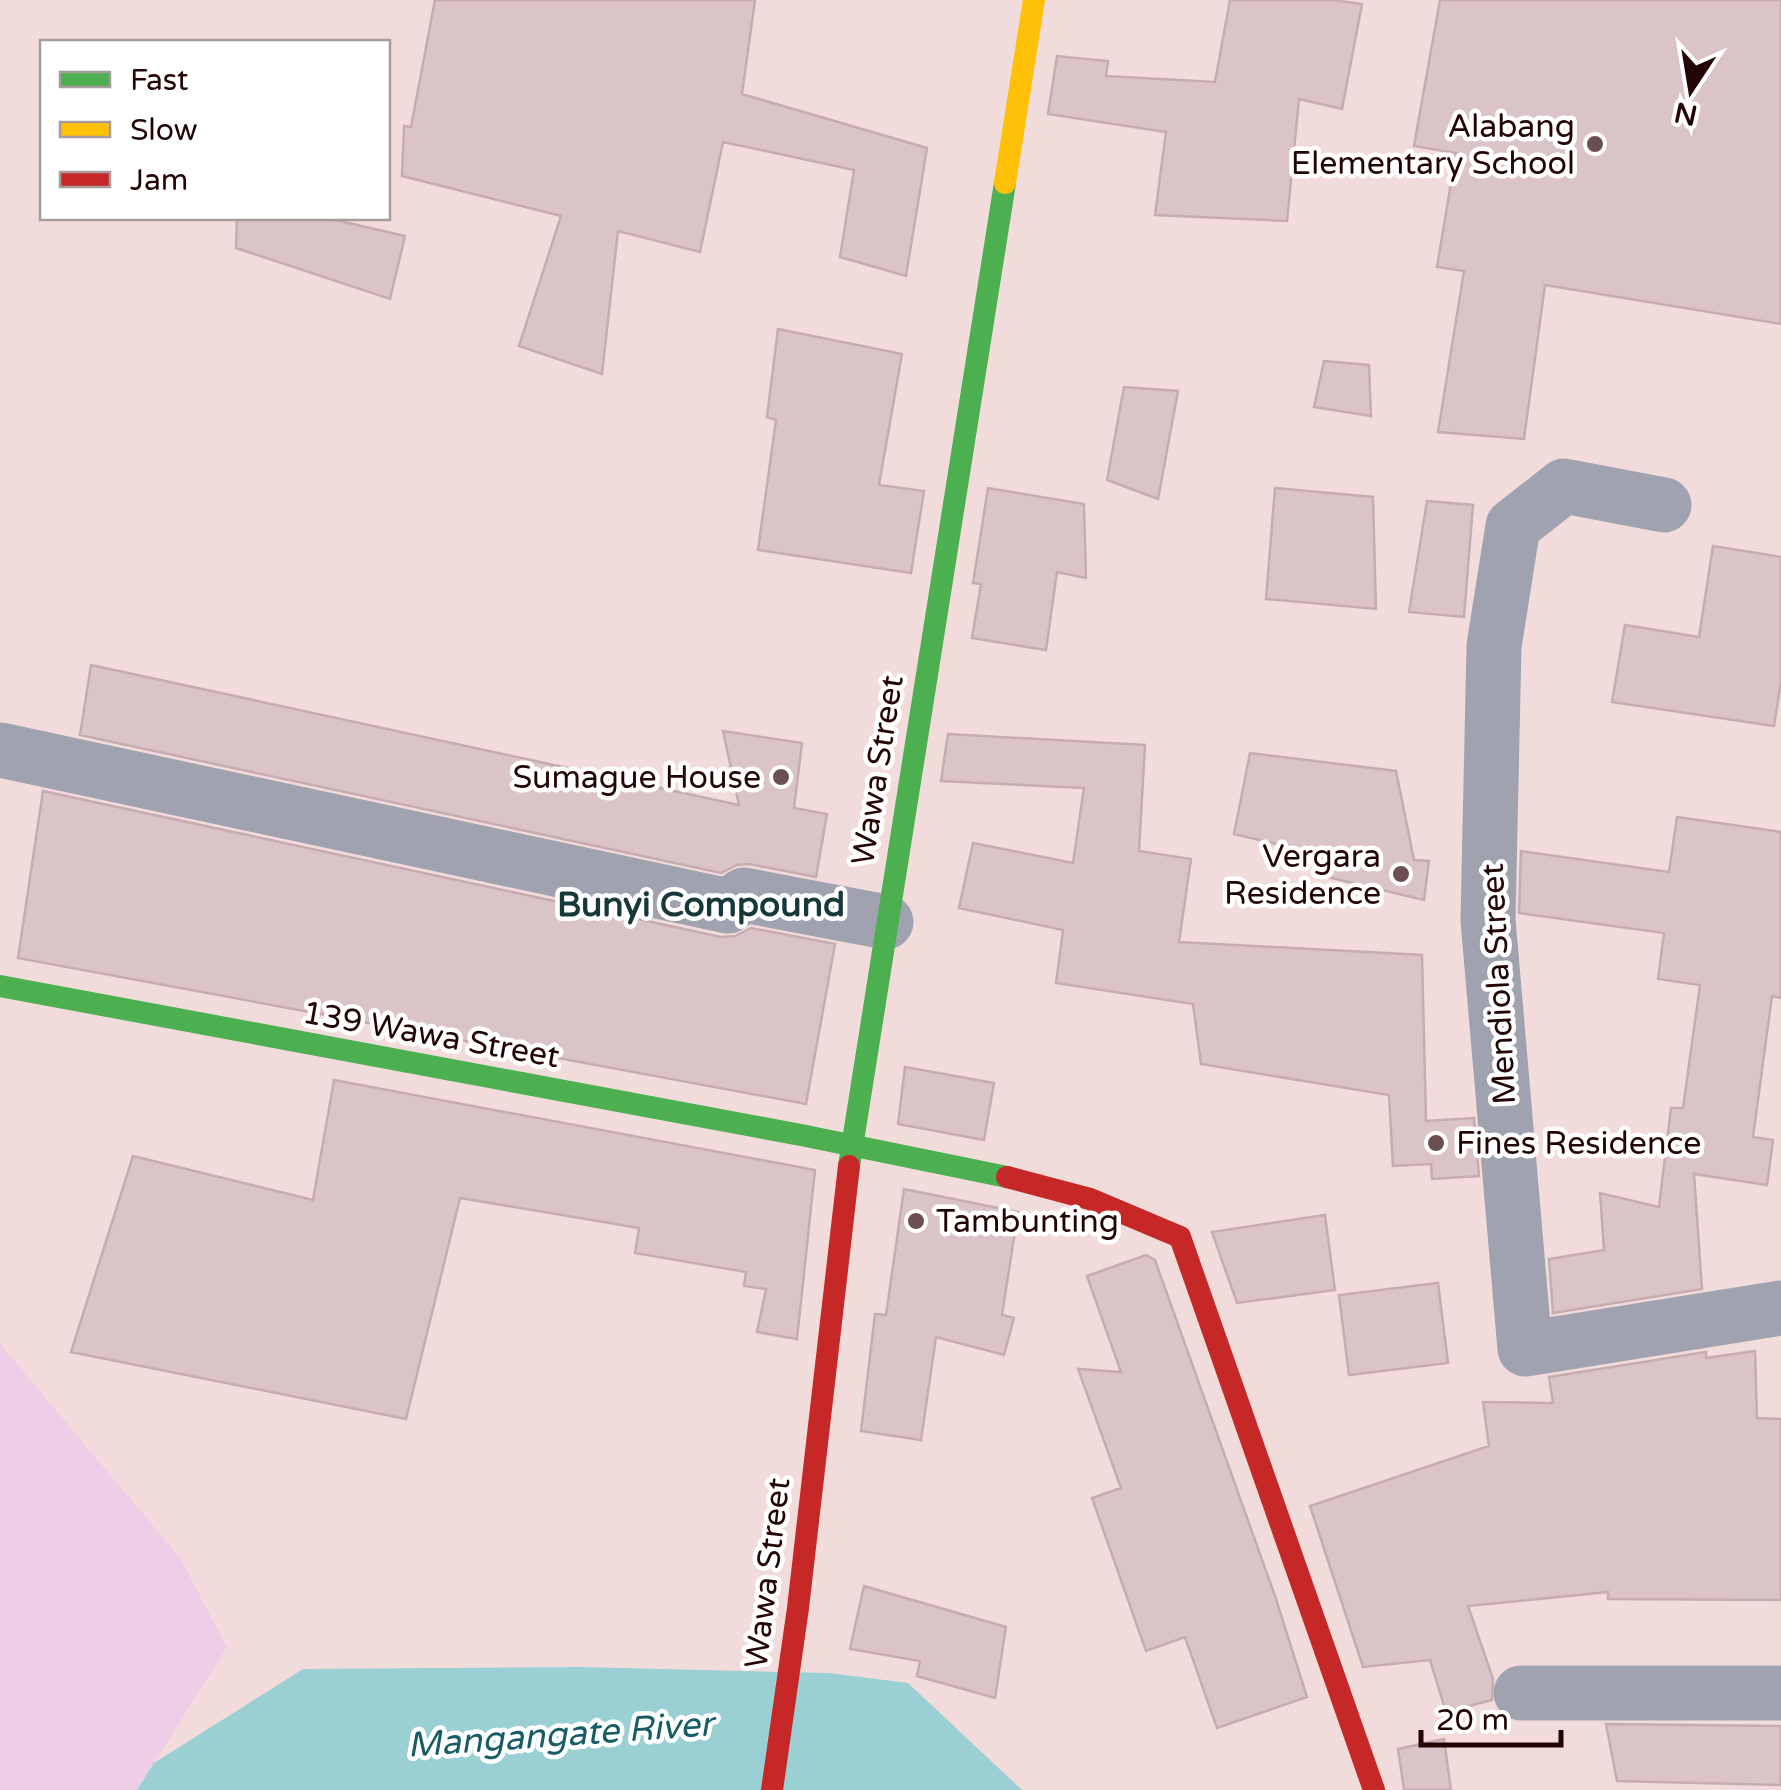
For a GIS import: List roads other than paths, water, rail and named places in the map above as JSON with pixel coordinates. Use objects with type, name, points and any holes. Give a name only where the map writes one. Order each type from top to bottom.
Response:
[{"type":"main road","name":"Wawa Street","points":[[772,1790],[793,1644],[850,1148],[1034,0]]},
{"type":"main road","name":"139 Wawa Street","points":[[0,986],[801,1134],[850,1148],[1042,1184],[1136,1213],[1180,1237],[1374,1790]]},
{"type":"street","name":"Mendiola Street","points":[[1664,504],[1564,486],[1513,526],[1494,646],[1488,920],[1525,1349],[1781,1308]]},
{"type":"street","points":[[0,750],[728,906],[744,895],[886,922]]},
{"type":"street","points":[[1521,1694],[1781,1693]]},
{"type":"water","name":"Mangangate River","points":[[581,1667],[829,1673],[908,1683],[1022,1790],[137,1790],[154,1763],[303,1669]]},
{"type":"place","name":"Alabang Elementary School","points":[[1595,144]]},
{"type":"place","name":"Sumague House","points":[[781,777]]},
{"type":"place","name":"Vergara Residence","points":[[1401,874]]},
{"type":"place","name":"Fines Residence","points":[[1436,1143]]},
{"type":"place","name":"Tambunting","points":[[916,1221]]},
{"type":"district","name":"Bunyi Compound","points":[[701,904]]}]
